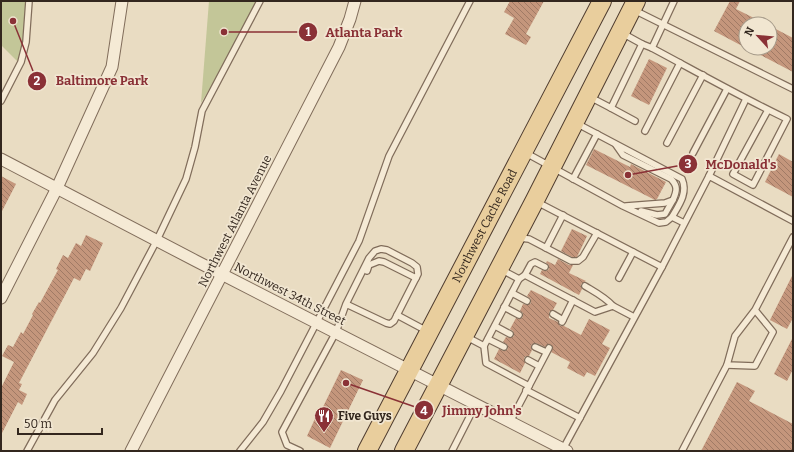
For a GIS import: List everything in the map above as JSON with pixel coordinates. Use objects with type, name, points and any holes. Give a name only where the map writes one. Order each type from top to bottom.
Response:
[{"type":"main road","name":"Northwest Cache Road","points":[[367,451],[602,1]]},
{"type":"main road","points":[[404,451],[535,200],[634,5]]},
{"type":"street","points":[[1,298],[57,188],[112,67],[122,1]]},
{"type":"street","name":"Northwest Atlanta Avenue","points":[[131,451],[339,47],[356,1]]},
{"type":"street","name":"Northwest 34th Street","points":[[1,159],[565,450]]},
{"type":"lane","points":[[1,101],[21,62],[26,42],[29,1]]},
{"type":"lane","points":[[27,451],[54,400],[93,353],[113,321],[157,240],[186,179],[195,147],[202,111],[260,1]]},
{"type":"lane","points":[[240,451],[263,422],[274,403],[359,241],[389,156],[470,1]]},
{"type":"lane","points":[[652,48],[674,1]]},
{"type":"lane","points":[[634,5],[662,24],[793,89]]},
{"type":"lane","points":[[620,33],[652,48],[746,99],[787,119],[753,185],[733,174],[768,110]]},
{"type":"lane","points":[[611,108],[642,44]]},
{"type":"lane","points":[[645,131],[680,63]]},
{"type":"lane","points":[[667,143],[703,75]]},
{"type":"lane","points":[[693,154],[727,89]]},
{"type":"lane","points":[[588,96],[635,121]]},
{"type":"lane","points":[[565,450],[580,418],[662,267],[709,176],[746,99]]},
{"type":"lane","points":[[524,152],[623,206],[659,223],[666,222],[672,217],[684,196],[685,187],[682,179],[575,122]]},
{"type":"lane","points":[[573,179],[597,134]]},
{"type":"lane","points":[[616,144],[624,155],[671,179],[675,183],[677,191],[665,214],[661,216],[623,206]]},
{"type":"lane","points":[[709,176],[793,221]]},
{"type":"lane","points":[[535,200],[662,267]]},
{"type":"lane","points":[[623,206],[665,203],[673,200]]},
{"type":"lane","points":[[546,248],[563,215]]},
{"type":"lane","points":[[672,217],[684,223]]},
{"type":"lane","points":[[515,238],[528,239],[572,261],[578,261],[583,257],[597,233]]},
{"type":"lane","points":[[682,451],[727,365],[735,336],[755,310],[793,237]]},
{"type":"lane","points":[[300,451],[287,445],[282,432],[336,332],[348,301],[369,258],[375,251],[381,248],[415,265],[418,270],[418,274],[397,316],[390,324],[348,301]]},
{"type":"lane","points":[[619,278],[633,252]]},
{"type":"lane","points":[[348,301],[355,294],[369,265],[374,262],[384,262],[416,278]]},
{"type":"lane","points":[[545,266],[535,262],[531,264],[525,275],[519,279],[484,346],[486,364],[580,418]]},
{"type":"lane","points":[[499,268],[519,279]]},
{"type":"lane","points":[[525,275],[595,312],[613,306]]},
{"type":"lane","points":[[585,286],[608,300],[613,306],[634,317]]},
{"type":"lane","points":[[512,293],[527,301]]},
{"type":"lane","points":[[553,314],[563,321],[573,300]]},
{"type":"lane","points":[[504,307],[519,315]]},
{"type":"lane","points":[[727,365],[755,366],[773,332],[755,310]]},
{"type":"lane","points":[[397,316],[429,332]]},
{"type":"lane","points":[[495,326],[510,334]]},
{"type":"lane","points":[[464,336],[484,346]]},
{"type":"lane","points":[[488,339],[504,347]]},
{"type":"lane","points":[[510,422],[548,350],[535,346]]},
{"type":"lane","points":[[528,360],[539,366]]},
{"type":"lane","points":[[452,451],[476,404]]},
{"type":"green space","points":[[1,1],[27,1],[24,41],[18,62],[1,45]]},
{"type":"green space","points":[[209,1],[259,1],[201,103]]},
{"type":"building","points":[[510,1],[544,1],[526,34],[531,37],[526,45],[505,34],[514,18],[504,12]]},
{"type":"building","points":[[730,1],[740,1],[736,9],[750,16],[738,16],[738,44],[714,31]]},
{"type":"building","points":[[778,30],[793,38],[793,72],[762,56],[778,56]]},
{"type":"building","points":[[649,59],[667,68],[649,105],[631,96]]},
{"type":"building","points":[[594,149],[630,167],[631,164],[666,182],[657,199],[655,200],[586,165]]},
{"type":"building","points":[[779,154],[793,162],[793,197],[765,182]]},
{"type":"building","points":[[1,176],[16,184],[1,213]]},
{"type":"building","points":[[572,229],[587,236],[577,257],[572,257],[561,251]]},
{"type":"building","points":[[86,235],[103,243],[90,271],[86,269],[80,281],[74,278],[19,383],[22,384],[19,390],[27,394],[22,405],[18,402],[1,435],[1,388],[14,362],[2,356],[8,345],[13,347],[21,332],[23,334],[33,315],[32,314],[39,302],[40,303],[58,270],[56,269],[63,255],[68,258],[76,243],[81,246]]},
{"type":"building","points":[[558,259],[569,265],[573,265],[569,273],[586,281],[581,284],[582,289],[579,295],[540,274],[542,270],[546,271],[549,269],[549,265],[546,263],[547,261],[555,265]]},
{"type":"building","points":[[793,274],[793,318],[787,329],[770,320]]},
{"type":"building","points":[[531,290],[557,303],[553,310],[549,312],[549,318],[558,322],[560,326],[564,326],[581,335],[589,319],[610,330],[602,344],[610,348],[595,376],[587,372],[584,377],[567,368],[570,362],[551,352],[553,347],[549,344],[545,347],[536,343],[532,344],[532,350],[529,356],[524,358],[525,363],[520,373],[494,359],[499,349],[504,351],[508,349],[508,345],[503,342],[506,337],[511,338],[514,336],[513,331],[510,329],[516,318],[520,319],[523,317],[523,313],[520,311],[523,304],[528,305],[531,303],[531,299],[527,296]]},
{"type":"building","points":[[793,337],[793,369],[787,381],[774,374]]},
{"type":"building","points":[[341,370],[363,380],[330,448],[307,436],[319,410],[321,411]]},
{"type":"building","points":[[737,382],[755,391],[749,401],[793,424],[793,451],[701,451]]},
{"type":"place","name":"Baltimore Park","points":[[13,21]]},
{"type":"place","name":"Atlanta Park","points":[[224,32]]},
{"type":"place","name":"McDonald's","points":[[628,175]]},
{"type":"place","name":"Jimmy John's","points":[[346,383]]},
{"type":"place","name":"Five Guys","points":[[324,433]]}]
